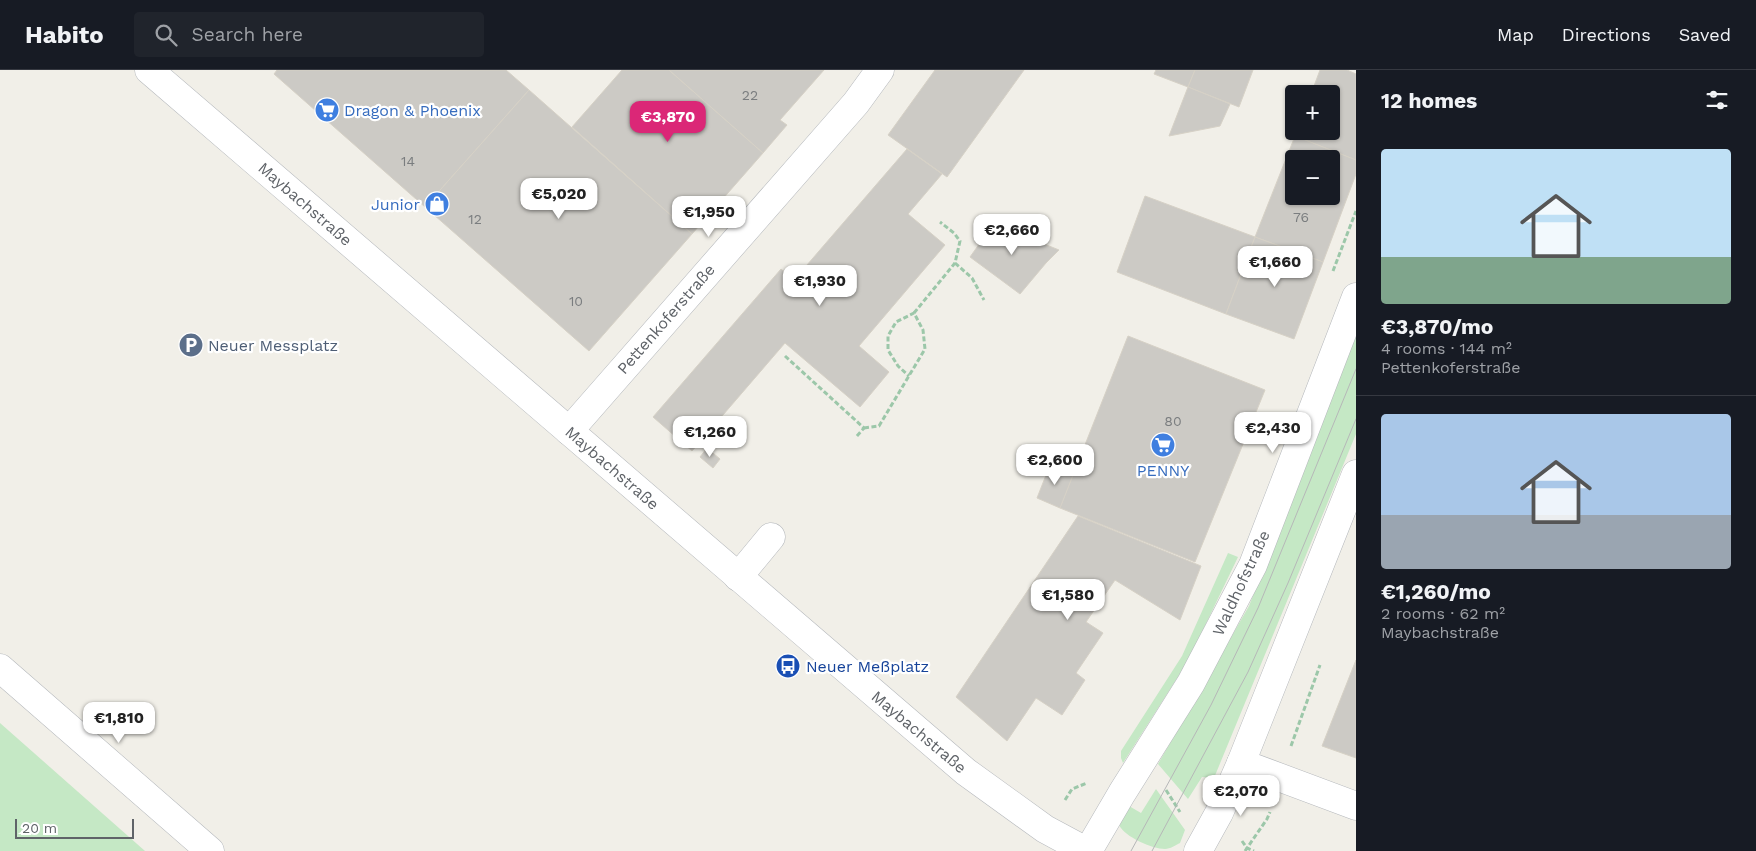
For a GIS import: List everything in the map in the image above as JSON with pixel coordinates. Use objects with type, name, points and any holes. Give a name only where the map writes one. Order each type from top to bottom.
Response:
[{"type":"street","name":"Maybachstraße","points":[[149,70],[966,772],[1045,828],[1087,851]]},
{"type":"street","name":"Pettenkoferstraße","points":[[569,431],[856,103],[880,70]]},
{"type":"street","name":"Waldhofstraße","points":[[1087,851],[1191,683],[1253,565],[1356,297]]},
{"type":"street","points":[[1198,851],[1219,813],[1241,763],[1356,474]]},
{"type":"street","points":[[738,577],[771,536]]},
{"type":"street","points":[[0,668],[210,851]]},
{"type":"street","points":[[1241,763],[1356,806]]},
{"type":"path","points":[[1331,274],[1356,211]]},
{"type":"path","points":[[909,376],[898,366],[888,350],[888,336],[896,322],[914,313],[955,262],[960,241],[954,233],[940,222]]},
{"type":"path","points":[[955,262],[972,278],[984,300]]},
{"type":"path","points":[[856,437],[864,428],[879,426],[925,349],[923,330],[914,313]]},
{"type":"path","points":[[785,356],[864,428]]},
{"type":"path","points":[[1246,849],[1267,819],[1322,660]]},
{"type":"path","points":[[1045,828],[1072,789],[1098,778],[1122,793]]},
{"type":"path","points":[[1166,789],[1181,814]]},
{"type":"path","points":[[1219,813],[1246,849],[1254,851]]},
{"type":"green space","points":[[1356,333],[1356,434],[1214,778],[1202,777],[1188,799],[1158,764],[1249,606]]},
{"type":"green space","points":[[1228,553],[1238,557],[1188,661],[1123,763],[1121,751],[1182,656]]},
{"type":"green space","points":[[0,723],[145,851],[0,851]]},
{"type":"green space","points":[[1156,789],[1185,830],[1180,843],[1167,849],[1139,842],[1127,834],[1119,825],[1129,806],[1141,813]]},
{"type":"building","points":[[277,70],[506,70],[529,90],[425,207],[274,74]]},
{"type":"building","points":[[622,70],[669,70],[763,153],[692,234],[572,127]]},
{"type":"building","points":[[669,70],[824,70],[780,120],[787,125],[763,153]]},
{"type":"building","points":[[935,70],[1024,70],[947,177],[888,135]]},
{"type":"building","points":[[1156,70],[1195,70],[1188,87],[1154,74]]},
{"type":"building","points":[[1195,70],[1253,70],[1239,107],[1188,87]]},
{"type":"building","points":[[1320,70],[1347,70],[1356,74],[1356,160],[1340,154],[1340,150],[1331,150],[1305,140],[1340,140],[1340,85],[1314,85]]},
{"type":"building","points":[[1188,87],[1230,104],[1220,126],[1169,136]]},
{"type":"building","points":[[529,90],[692,234],[589,351],[425,207]]},
{"type":"building","points":[[1293,140],[1305,140],[1331,150],[1289,150]]},
{"type":"building","points":[[907,149],[942,174],[908,214],[945,245],[859,346],[889,372],[860,407],[785,343],[692,451],[653,417],[781,269],[794,280]]},
{"type":"building","points":[[1340,154],[1356,160],[1356,174],[1323,262],[1255,237],[1285,161],[1285,205],[1340,205]]},
{"type":"building","points":[[1145,196],[1255,237],[1226,314],[1117,272]]},
{"type":"building","points":[[997,219],[1022,235],[1059,250],[1020,294],[970,257]]},
{"type":"building","points":[[1255,237],[1323,262],[1294,339],[1226,314]]},
{"type":"building","points":[[1128,336],[1265,390],[1195,562],[1060,508]]},
{"type":"building","points":[[707,448],[720,459],[713,468],[700,457]]},
{"type":"building","points":[[1050,465],[1073,475],[1060,508],[1037,498]]},
{"type":"building","points":[[1078,516],[1201,566],[1180,620],[1115,580],[1086,622],[1103,633],[1076,673],[1085,680],[1062,715],[1036,698],[1007,741],[956,697]]},
{"type":"building","points":[[1356,660],[1356,758],[1322,746]]},
{"type":"tram line","points":[[1131,851],[1211,705],[1258,608],[1356,369]]},
{"type":"tram line","points":[[1152,851],[1248,672],[1288,583],[1356,419]]},
{"type":"place","name":"Dragon & Phoenix","points":[[327,110]]},
{"type":"place","name":"Junior","points":[[437,204]]},
{"type":"place","name":"Neuer Messplatz","points":[[191,345]]},
{"type":"place","name":"PENNY","points":[[1163,445]]},
{"type":"place","name":"Neuer Meßplatz","points":[[788,666]]}]
